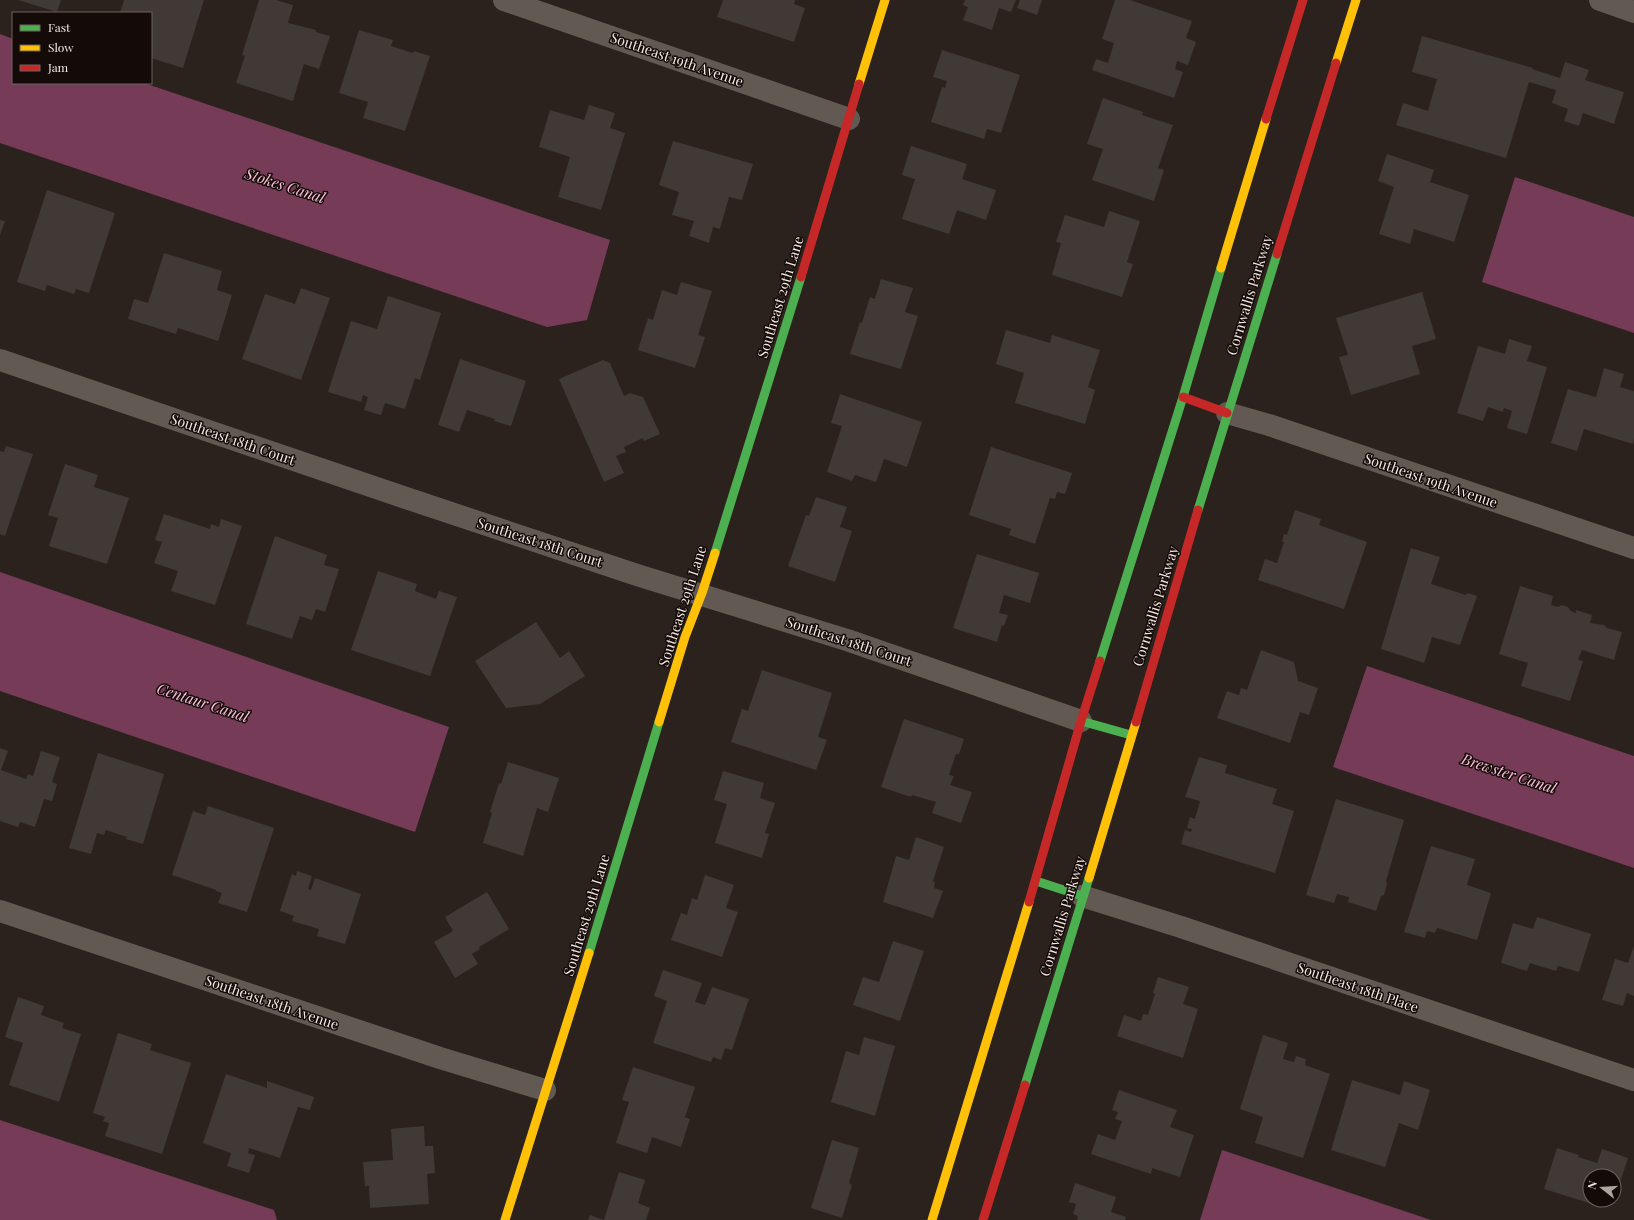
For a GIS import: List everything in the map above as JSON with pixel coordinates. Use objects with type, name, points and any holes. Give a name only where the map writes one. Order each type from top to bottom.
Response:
[{"type":"street","name":"Southeast 19th Avenue","points":[[504,0],[848,119]]},
{"type":"street","name":"Southeast 29th Lane","points":[[505,1220],[598,925],[685,637],[702,593],[755,427],[885,0]]},
{"type":"street","points":[[932,1220],[1036,881],[1081,721],[1183,397],[1255,154],[1303,0]]},
{"type":"street","name":"Cornwallis Parkway","points":[[983,1220],[1131,736],[1227,413],[1356,0]]},
{"type":"street","points":[[1600,0],[1634,12]]},
{"type":"street","name":"Southeast 18th Court","points":[[0,360],[414,501],[630,572],[702,593],[847,640],[1081,721]]},
{"type":"street","points":[[1183,397],[1227,413]]},
{"type":"street","name":"Southeast 19th Avenue","points":[[1227,413],[1269,425],[1634,548]]},
{"type":"street","points":[[1081,721],[1131,736]]},
{"type":"street","points":[[1036,881],[1082,896]]},
{"type":"street","name":"Southeast 18th Place","points":[[1082,896],[1181,927],[1634,1080]]},
{"type":"street","name":"Southeast 18th Avenue","points":[[0,911],[440,1058],[545,1090]]},
{"type":"water","name":"Stokes Canal","points":[[0,34],[12,39],[12,84],[147,84],[610,240],[587,320],[547,327],[0,143]]},
{"type":"water","points":[[1515,177],[1634,217],[1634,333],[1482,282]]},
{"type":"water","name":"Centaur Canal","points":[[0,572],[449,727],[415,832],[0,691]]},
{"type":"water","name":"Brewster Canal","points":[[1367,666],[1634,756],[1634,868],[1333,767]]},
{"type":"water","points":[[0,1120],[274,1210],[277,1220],[0,1220]]},
{"type":"water","points":[[1222,1150],[1431,1220],[1200,1220]]},
{"type":"building","points":[[18,0],[61,0],[57,12]]},
{"type":"building","points":[[124,0],[204,0],[183,68],[152,58],[152,12],[120,12]]},
{"type":"building","points":[[259,0],[276,0],[293,5],[288,23],[316,30],[316,32],[330,36],[319,69],[304,64],[293,101],[236,83],[245,56],[242,55]]},
{"type":"building","points":[[723,0],[795,0],[794,4],[805,8],[794,42],[717,17]]},
{"type":"building","points":[[965,0],[1016,0],[1011,12],[999,8],[992,30],[963,20],[968,7],[963,5]]},
{"type":"building","points":[[1020,0],[1042,0],[1037,15],[1017,8]]},
{"type":"building","points":[[1115,0],[1130,0],[1192,21],[1186,38],[1196,42],[1188,65],[1177,61],[1175,69],[1183,72],[1174,98],[1092,70],[1096,59],[1108,63],[1114,43],[1102,39]]},
{"type":"building","points":[[359,30],[393,40],[391,46],[413,53],[414,51],[430,56],[405,131],[363,118],[368,102],[339,93]]},
{"type":"building","points":[[1422,36],[1533,68],[1532,69],[1560,78],[1565,62],[1589,70],[1585,80],[1624,92],[1614,124],[1583,113],[1579,126],[1564,121],[1568,109],[1552,103],[1556,90],[1529,82],[1506,158],[1396,125],[1403,103],[1428,111],[1437,79],[1412,72]]},
{"type":"building","points":[[942,50],[1020,75],[1001,133],[987,129],[984,139],[931,122],[942,87],[945,88],[947,81],[933,77]]},
{"type":"building","points":[[1103,98],[1143,112],[1142,115],[1173,125],[1158,168],[1164,170],[1154,201],[1092,180],[1103,149],[1087,144]]},
{"type":"building","points":[[589,105],[615,113],[610,128],[625,133],[601,210],[558,197],[570,157],[539,147],[550,110],[584,120]]},
{"type":"building","points":[[673,141],[753,164],[742,200],[729,197],[720,229],[713,227],[709,243],[689,236],[694,221],[672,215],[679,192],[659,185]]},
{"type":"building","points":[[911,146],[967,164],[962,179],[996,190],[986,220],[957,210],[949,234],[902,219],[915,179],[902,175]]},
{"type":"building","points":[[1387,154],[1434,170],[1430,182],[1469,195],[1454,242],[1414,229],[1410,244],[1379,234],[1394,187],[1378,181]]},
{"type":"building","points":[[47,190],[115,213],[89,293],[76,289],[74,294],[47,285],[45,291],[17,282]]},
{"type":"building","points":[[1109,211],[1140,221],[1127,262],[1133,264],[1122,297],[1052,275],[1061,243],[1056,242],[1065,215],[1104,227]]},
{"type":"building","points":[[0,220],[5,221],[0,235]]},
{"type":"building","points":[[164,253],[222,271],[217,290],[232,295],[218,341],[178,328],[176,334],[128,319],[134,299],[148,303]]},
{"type":"building","points":[[881,279],[913,288],[905,312],[918,316],[901,369],[850,354],[870,297],[875,299]]},
{"type":"building","points":[[681,282],[712,291],[698,335],[705,337],[695,368],[638,350],[648,318],[653,320],[662,290],[677,295]]},
{"type":"building","points":[[301,288],[330,298],[301,380],[242,359],[265,294],[295,304]]},
{"type":"building","points":[[1422,292],[1436,339],[1412,346],[1420,374],[1351,395],[1339,357],[1348,355],[1336,318]]},
{"type":"building","points":[[388,296],[441,313],[420,380],[415,378],[405,409],[385,403],[381,415],[364,410],[368,397],[363,395],[361,402],[328,392],[351,321],[377,329]]},
{"type":"building","points":[[1006,330],[1050,343],[1052,335],[1100,350],[1088,387],[1095,390],[1085,424],[1015,403],[1024,373],[996,364]]},
{"type":"building","points":[[1509,339],[1532,346],[1527,361],[1547,367],[1527,434],[1507,428],[1512,411],[1504,408],[1503,412],[1488,407],[1483,421],[1457,413],[1478,346],[1505,354]]},
{"type":"building","points":[[460,359],[526,381],[511,426],[467,410],[459,432],[438,425]]},
{"type":"building","points":[[603,360],[610,363],[624,396],[630,393],[643,397],[660,434],[644,441],[643,438],[624,447],[626,452],[616,456],[624,473],[604,482],[559,379]]},
{"type":"building","points":[[1604,368],[1624,374],[1620,387],[1634,391],[1633,444],[1584,429],[1577,451],[1551,443],[1568,389],[1596,397]]},
{"type":"building","points":[[840,394],[922,422],[907,467],[884,459],[876,482],[855,475],[852,481],[827,472],[842,426],[831,423]]},
{"type":"building","points":[[6,446],[33,454],[5,536],[0,534],[0,451],[4,452]]},
{"type":"building","points":[[991,447],[1072,473],[1065,494],[1057,492],[1055,499],[1050,498],[1035,544],[1009,535],[1011,529],[969,515]]},
{"type":"building","points":[[65,464],[98,475],[94,487],[129,498],[107,564],[49,546],[58,518],[48,515]]},
{"type":"building","points":[[816,497],[847,507],[840,527],[852,531],[835,582],[788,566],[806,515],[809,516]]},
{"type":"building","points":[[1295,510],[1321,519],[1319,525],[1367,542],[1344,609],[1258,580],[1265,559],[1277,563],[1284,542],[1282,542],[1284,534],[1287,535]]},
{"type":"building","points":[[164,514],[210,529],[211,524],[219,527],[221,519],[242,526],[215,605],[171,591],[178,571],[154,563],[162,542],[155,540]]},
{"type":"building","points":[[275,536],[327,555],[324,565],[339,569],[325,612],[316,609],[312,620],[300,616],[292,639],[246,624]]},
{"type":"building","points":[[1411,548],[1440,557],[1431,584],[1466,595],[1467,593],[1477,596],[1460,645],[1432,637],[1424,663],[1381,649]]},
{"type":"building","points":[[977,554],[1039,573],[1030,603],[1004,595],[999,613],[1008,615],[1004,626],[1002,625],[997,642],[953,628]]},
{"type":"building","points":[[378,571],[417,584],[415,591],[436,599],[439,591],[457,597],[430,676],[351,650]]},
{"type":"building","points":[[1520,586],[1553,596],[1551,605],[1558,607],[1562,605],[1568,607],[1571,611],[1576,613],[1576,610],[1592,615],[1590,623],[1604,625],[1607,628],[1622,632],[1614,660],[1582,650],[1578,660],[1583,661],[1570,701],[1521,686],[1528,663],[1499,654]]},
{"type":"building","points":[[536,622],[560,658],[569,651],[585,676],[540,704],[506,708],[475,661]]},
{"type":"building","points":[[1261,650],[1294,662],[1298,681],[1318,688],[1309,715],[1300,712],[1290,743],[1217,718],[1227,691],[1239,695],[1241,688],[1247,690]]},
{"type":"building","points":[[762,670],[832,693],[818,737],[827,740],[816,770],[731,742],[742,709],[748,711]]},
{"type":"building","points":[[904,719],[964,739],[959,754],[956,754],[949,775],[954,776],[950,785],[972,792],[961,823],[932,813],[936,802],[912,795],[911,797],[881,787]]},
{"type":"building","points":[[0,748],[8,751],[1,770],[26,779],[28,774],[33,776],[41,751],[60,757],[52,782],[57,784],[52,801],[44,799],[35,827],[20,822],[18,827],[0,821]]},
{"type":"building","points":[[98,753],[164,774],[143,844],[126,839],[127,837],[106,830],[104,835],[97,833],[91,854],[69,848]]},
{"type":"building","points":[[1199,757],[1227,765],[1225,773],[1277,789],[1272,804],[1294,811],[1275,873],[1181,844],[1185,830],[1191,832],[1192,829],[1187,828],[1190,817],[1195,819],[1200,801],[1185,797]]},
{"type":"building","points":[[508,762],[559,778],[548,812],[537,808],[523,856],[483,843],[492,813],[490,812],[499,783],[501,784]]},
{"type":"building","points":[[723,771],[764,783],[760,798],[775,803],[765,833],[769,834],[762,858],[715,843],[727,804],[714,800]]},
{"type":"building","points":[[1336,799],[1404,820],[1386,881],[1387,884],[1384,895],[1381,896],[1376,911],[1348,902],[1349,897],[1337,894],[1334,903],[1306,895]]},
{"type":"building","points":[[208,806],[274,828],[247,912],[218,903],[222,893],[216,890],[172,875],[193,811],[205,815]]},
{"type":"building","points":[[916,837],[944,847],[933,881],[935,882],[934,888],[943,891],[933,918],[883,902],[896,856],[909,860]]},
{"type":"building","points":[[1431,846],[1475,859],[1467,885],[1491,893],[1477,940],[1437,928],[1435,933],[1427,931],[1425,938],[1404,932]]},
{"type":"building","points":[[297,871],[312,876],[308,889],[311,890],[315,878],[361,894],[345,944],[317,936],[319,929],[292,921],[294,916],[280,911],[292,874],[296,876]]},
{"type":"building","points":[[705,875],[734,885],[726,908],[738,912],[722,957],[671,940],[681,913],[687,915],[692,898],[697,900]]},
{"type":"building","points":[[487,892],[509,929],[479,947],[480,949],[472,954],[478,964],[455,978],[434,942],[453,931],[445,917]]},
{"type":"building","points":[[1537,917],[1591,934],[1579,972],[1558,966],[1556,971],[1530,963],[1527,971],[1501,963],[1513,923],[1533,929]]},
{"type":"building","points":[[893,941],[924,951],[900,1021],[853,1005],[863,977],[879,982]]},
{"type":"building","points":[[1634,946],[1634,996],[1627,993],[1623,1006],[1602,1000],[1615,959],[1628,963]]},
{"type":"building","points":[[663,970],[702,983],[695,1002],[705,1005],[712,987],[749,999],[732,1050],[725,1048],[721,1060],[713,1057],[711,1062],[653,1043],[667,1001],[654,996]]},
{"type":"building","points":[[1158,977],[1189,987],[1183,1004],[1198,1009],[1183,1058],[1117,1036],[1124,1015],[1141,1021],[1143,1014],[1148,1015],[1155,994],[1153,993]]},
{"type":"building","points":[[18,997],[44,1006],[41,1015],[64,1023],[62,1028],[81,1034],[59,1102],[9,1085],[23,1043],[5,1037]]},
{"type":"building","points":[[118,1033],[152,1044],[150,1050],[191,1063],[162,1154],[105,1136],[109,1123],[103,1121],[105,1117],[93,1113]]},
{"type":"building","points":[[1263,1035],[1288,1043],[1283,1059],[1294,1062],[1296,1056],[1306,1059],[1305,1065],[1330,1074],[1303,1158],[1255,1143],[1263,1117],[1240,1109]]},
{"type":"building","points":[[864,1037],[895,1046],[875,1116],[831,1102],[846,1051],[859,1055]]},
{"type":"building","points":[[633,1067],[695,1087],[685,1117],[690,1119],[681,1147],[652,1137],[647,1153],[616,1143],[629,1102],[622,1100]]},
{"type":"building","points":[[226,1074],[267,1088],[267,1081],[314,1097],[310,1110],[298,1107],[280,1158],[249,1148],[248,1153],[255,1155],[249,1173],[227,1166],[231,1153],[203,1143]]},
{"type":"building","points":[[1352,1080],[1400,1095],[1404,1081],[1430,1090],[1418,1130],[1399,1123],[1385,1167],[1331,1150]]},
{"type":"building","points":[[1119,1090],[1177,1110],[1170,1127],[1194,1135],[1180,1177],[1152,1168],[1151,1174],[1091,1154],[1098,1134],[1115,1140],[1122,1121],[1115,1119],[1118,1112],[1112,1110]]},
{"type":"building","points":[[424,1126],[425,1146],[433,1146],[435,1173],[427,1174],[429,1204],[370,1208],[369,1186],[365,1186],[363,1162],[393,1160],[391,1129]]},
{"type":"building","points":[[832,1140],[859,1148],[849,1183],[852,1185],[842,1218],[811,1208]]},
{"type":"building","points":[[1557,1148],[1597,1163],[1602,1149],[1628,1158],[1622,1176],[1622,1168],[1582,1168],[1582,1201],[1544,1189]]},
{"type":"building","points":[[619,1172],[645,1180],[638,1203],[650,1208],[646,1220],[604,1220]]},
{"type":"building","points":[[1075,1183],[1116,1197],[1111,1212],[1126,1217],[1125,1220],[1077,1220],[1078,1216],[1073,1214],[1076,1204],[1069,1202]]},
{"type":"building","points":[[590,1215],[604,1220],[588,1220]]},
{"type":"traffic: fast","points":[[1198,510],[1277,254]]},
{"type":"traffic: fast","points":[[1100,661],[1183,397],[1221,268]]},
{"type":"traffic: fast","points":[[715,553],[801,277]]},
{"type":"traffic: fast","points":[[1081,721],[1131,735]]},
{"type":"traffic: fast","points":[[589,953],[659,722]]},
{"type":"traffic: fast","points":[[1025,1085],[1089,878]]},
{"type":"traffic: fast","points":[[1036,881],[1082,896]]},
{"type":"traffic: slow","points":[[859,84],[885,0]]},
{"type":"traffic: slow","points":[[1336,63],[1356,0]]},
{"type":"traffic: slow","points":[[1221,268],[1266,119]]},
{"type":"traffic: slow","points":[[659,722],[685,637],[702,593],[715,553]]},
{"type":"traffic: slow","points":[[1089,878],[1136,722]]},
{"type":"traffic: slow","points":[[932,1220],[1029,902]]},
{"type":"traffic: slow","points":[[505,1220],[589,953]]},
{"type":"traffic: jam","points":[[1266,119],[1303,0]]},
{"type":"traffic: jam","points":[[1277,254],[1336,63]]},
{"type":"traffic: jam","points":[[801,277],[859,84]]},
{"type":"traffic: jam","points":[[1183,397],[1227,413]]},
{"type":"traffic: jam","points":[[1136,722],[1198,510]]},
{"type":"traffic: jam","points":[[1029,902],[1081,721],[1100,661]]},
{"type":"traffic: jam","points":[[983,1220],[1025,1085]]}]
